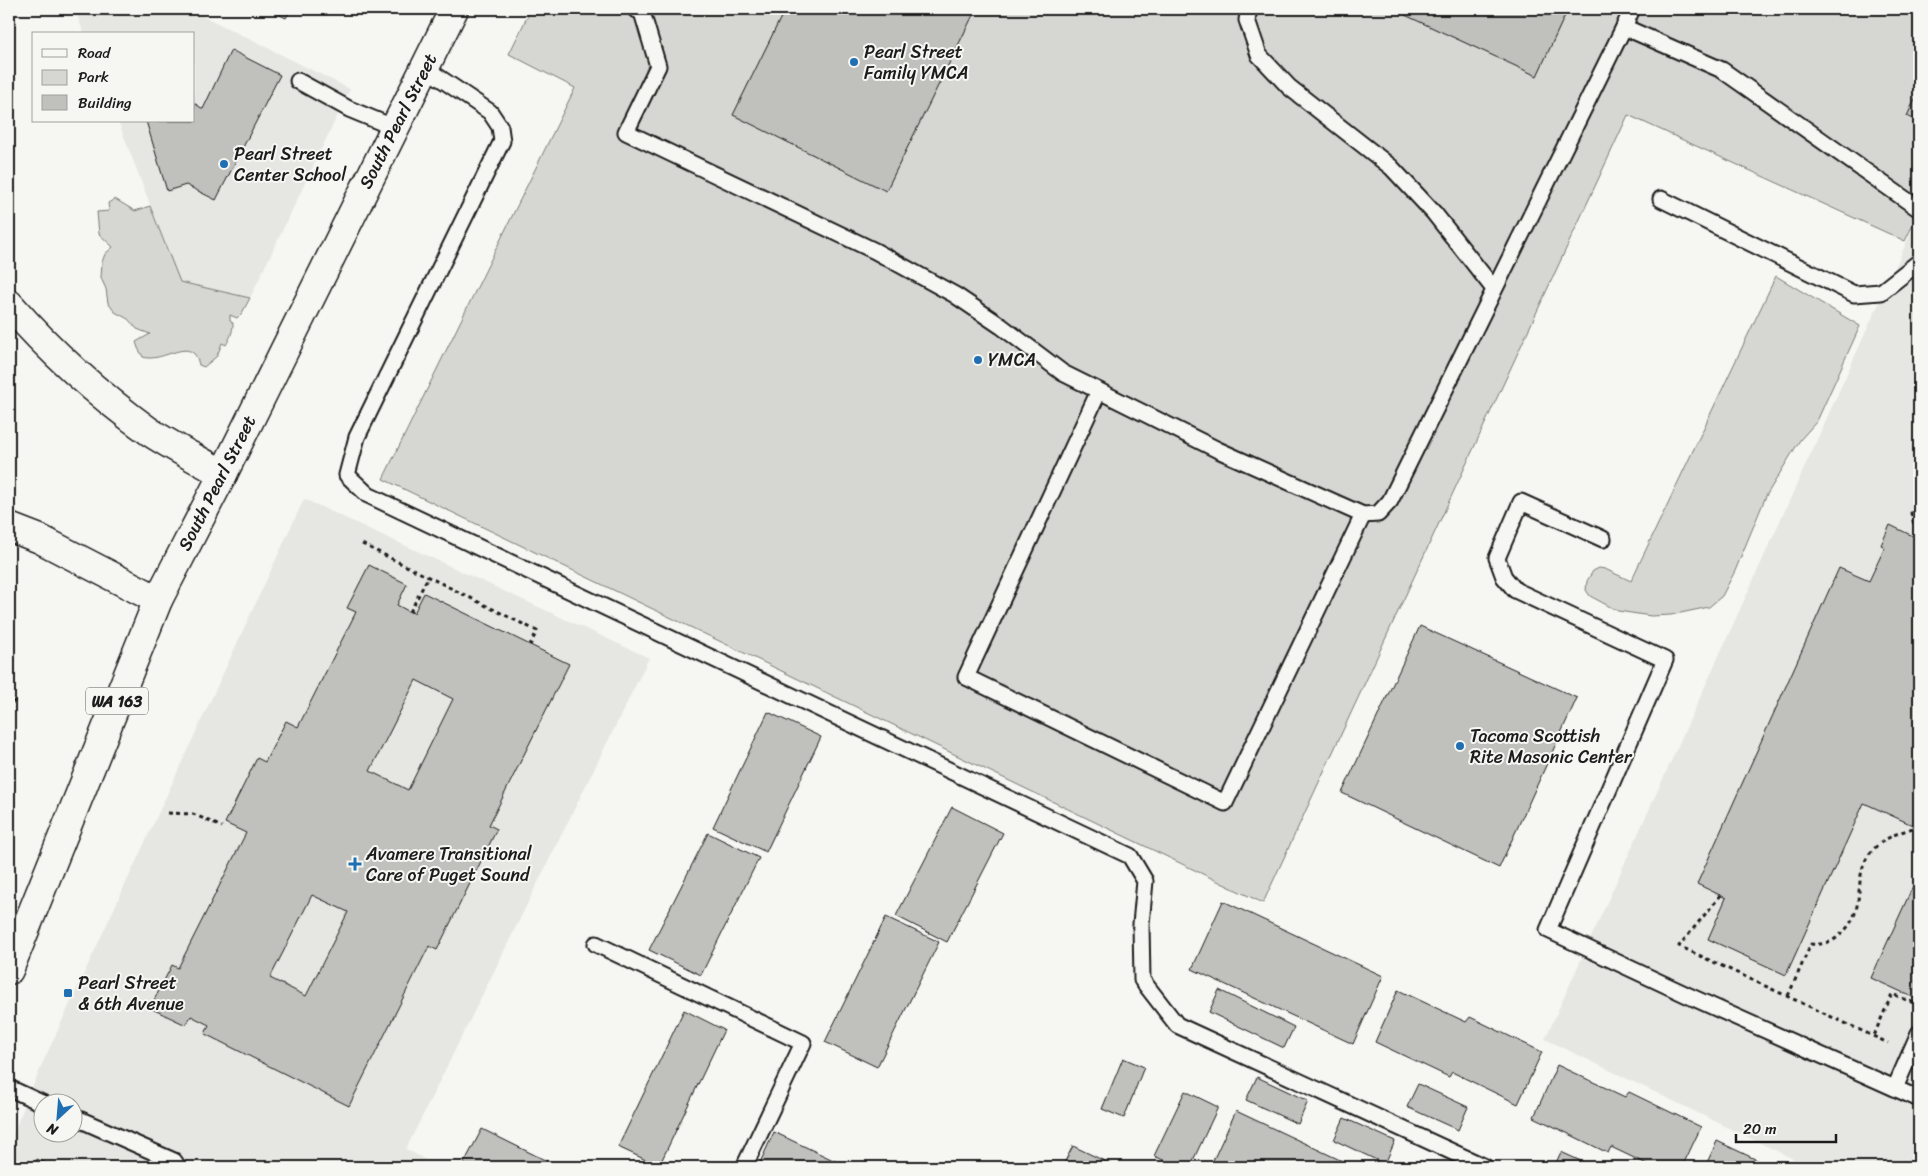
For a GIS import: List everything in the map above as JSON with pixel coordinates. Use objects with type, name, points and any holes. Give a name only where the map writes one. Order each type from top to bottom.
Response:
[{"type":"main road","name":"South Pearl Street","points":[[9,970],[158,600],[223,474],[454,9]]},
{"type":"main road","points":[[9,304],[42,340],[99,391],[150,431],[223,474]]},
{"type":"main road","points":[[9,527],[40,538],[158,600]]},
{"type":"lane","points":[[635,9],[642,12],[658,66],[626,132],[875,251],[955,295],[1001,326],[1063,373],[1218,450],[1363,515],[1378,514],[1390,501],[1632,9]]},
{"type":"lane","points":[[1250,9],[1247,20],[1259,55],[1289,87],[1391,167],[1434,213],[1494,289]]},
{"type":"lane","points":[[1624,27],[1722,70],[1919,209]]},
{"type":"lane","points":[[425,68],[490,112],[500,127],[502,141],[357,436],[347,475],[368,495],[1130,856],[1145,880],[1141,924],[1142,980],[1177,1025],[1485,1167]]},
{"type":"lane","points":[[298,81],[349,109],[395,128]]},
{"type":"lane","points":[[1661,199],[1854,294],[1881,292],[1919,262]]},
{"type":"lane","points":[[1099,391],[966,677],[1225,804],[1363,515]]},
{"type":"lane","points":[[1603,539],[1521,502],[1497,558],[1504,577],[1515,590],[1665,660],[1548,930],[1686,996],[1919,1098]]},
{"type":"lane","points":[[596,944],[803,1043],[744,1167]]},
{"type":"lane","points":[[1895,1088],[1919,1033]]},
{"type":"lane","points":[[9,1088],[32,1099]]},
{"type":"lane","points":[[82,1121],[174,1162],[178,1167]]},
{"type":"path","points":[[1918,539],[1911,512],[1919,516]]},
{"type":"path","points":[[362,544],[537,631],[530,645]]},
{"type":"path","points":[[410,612],[428,577]]},
{"type":"path","points":[[9,693],[14,700],[9,712]]},
{"type":"path","points":[[168,813],[193,814],[222,827]]},
{"type":"path","points":[[1788,996],[1811,944],[1820,945],[1835,940],[1847,930],[1856,916],[1864,865],[1871,852],[1892,835],[1917,827]]},
{"type":"path","points":[[1721,895],[1679,946],[1893,1045]]},
{"type":"path","points":[[1874,1035],[1892,994],[1919,1005]]},
{"type":"shaded area","name":"Pearl Street Center School","points":[[75,9],[189,9],[350,89],[250,298],[180,282],[118,122],[195,122],[195,32],[83,32]]},
{"type":"shaded area","points":[[1919,215],[1919,1167],[1810,1167],[1545,1039]]},
{"type":"shaded area","points":[[304,499],[649,658],[406,1149],[438,1167],[9,1167],[9,1143],[44,1060]]},
{"type":"green space","name":"YMCA","points":[[531,9],[1919,9],[1919,212],[1905,241],[1628,115],[1263,903],[383,479],[575,88],[509,54]]},
{"type":"green space","points":[[115,199],[135,211],[150,206],[180,282],[250,298],[237,318],[230,315],[230,321],[233,323],[233,326],[229,340],[226,345],[222,343],[217,356],[204,367],[199,365],[196,356],[191,351],[184,350],[151,358],[143,357],[136,342],[150,334],[137,329],[128,319],[115,312],[108,303],[106,289],[101,278],[102,262],[105,254],[113,247],[99,234],[97,212],[109,211],[108,203]]},
{"type":"green space","points":[[1776,276],[1860,326],[1817,421],[1800,440],[1766,496],[1735,571],[1722,596],[1709,607],[1671,615],[1651,616],[1618,611],[1590,596],[1586,590],[1587,581],[1593,571],[1599,568],[1631,581]]},
{"type":"building","points":[[268,9],[291,9],[286,18]]},
{"type":"building","name":"Pearl Street Family YMCA","points":[[785,9],[976,9],[886,191],[733,115]]},
{"type":"building","points":[[1392,9],[1568,9],[1537,76]]},
{"type":"building","points":[[231,50],[280,75],[216,200],[186,185],[167,191],[146,122],[195,122],[195,104],[203,109]]},
{"type":"building","points":[[1919,90],[1919,122],[1907,116]]},
{"type":"building","points":[[1890,525],[1919,539],[1919,685],[1916,693],[1919,694],[1919,828],[1864,803],[1786,975],[1708,939],[1726,898],[1697,884],[1839,568],[1869,581],[1885,547],[1881,545]]},
{"type":"building","name":"Avamere Transitional Care of Puget Sound","points":[[369,565],[407,584],[397,605],[410,612],[414,613],[424,593],[569,664],[489,825],[497,829],[437,950],[429,946],[349,1106],[205,1034],[209,1025],[191,1016],[186,1025],[150,1008],[172,965],[178,968],[246,833],[225,823],[257,758],[265,762],[286,721],[298,727],[356,612],[347,608]],"holes":[[[416,680],[453,699],[408,790],[370,771]],[[312,895],[348,912],[306,996],[270,978]]]},
{"type":"building","name":"Tacoma Scottish Rite Masonic Center","points":[[1420,626],[1577,698],[1499,868],[1342,793]]},
{"type":"building","points":[[768,712],[821,737],[766,852],[713,827]]},
{"type":"building","points":[[952,807],[1003,833],[947,942],[896,916]]},
{"type":"building","points":[[708,833],[759,858],[701,975],[649,950]]},
{"type":"building","points":[[1919,873],[1919,996],[1917,999],[1871,978]]},
{"type":"building","points":[[1223,901],[1383,976],[1353,1044],[1192,969]]},
{"type":"building","points":[[886,917],[939,942],[877,1067],[825,1042]]},
{"type":"building","points":[[1219,990],[1294,1027],[1284,1048],[1209,1012]]},
{"type":"building","points":[[1398,990],[1466,1022],[1470,1017],[1542,1052],[1518,1104],[1452,1072],[1449,1077],[1375,1042]]},
{"type":"building","points":[[684,1010],[724,1030],[659,1166],[618,1147]]},
{"type":"building","points":[[1123,1058],[1144,1067],[1124,1118],[1102,1109]]},
{"type":"building","points":[[1557,1065],[1625,1097],[1629,1092],[1701,1127],[1682,1167],[1653,1167],[1611,1147],[1608,1153],[1534,1117]]},
{"type":"building","points":[[1257,1077],[1308,1101],[1298,1124],[1246,1100]]},
{"type":"building","points":[[1418,1084],[1468,1107],[1458,1130],[1407,1107]]},
{"type":"building","points":[[1185,1091],[1218,1107],[1190,1167],[1179,1167],[1154,1156]]},
{"type":"building","points":[[1236,1111],[1323,1152],[1355,1167],[1210,1167]]},
{"type":"building","points":[[1344,1118],[1395,1141],[1385,1164],[1334,1140]]},
{"type":"building","points":[[482,1129],[559,1167],[462,1167]]},
{"type":"building","points":[[774,1132],[848,1167],[758,1167]]},
{"type":"building","points":[[1717,1141],[1772,1167],[1705,1167]]},
{"type":"building","points":[[1073,1146],[1117,1167],[1062,1167]]},
{"type":"building","points":[[1561,1152],[1594,1167],[1554,1167]]},
{"type":"building","points":[[37,1159],[55,1167],[33,1167]]},
{"type":"place","name":"Pearl Street Family YMCA","points":[[854,62]]},
{"type":"place","name":"Pearl Street Center School","points":[[224,164]]},
{"type":"place","name":"YMCA","points":[[978,360]]},
{"type":"place","name":"Tacoma Scottish Rite Masonic Center","points":[[1460,746]]},
{"type":"place","name":"Avamere Transitional Care of Puget Sound","points":[[355,864]]},
{"type":"place","name":"Pearl Street & 6th Avenue","points":[[68,993]]}]
